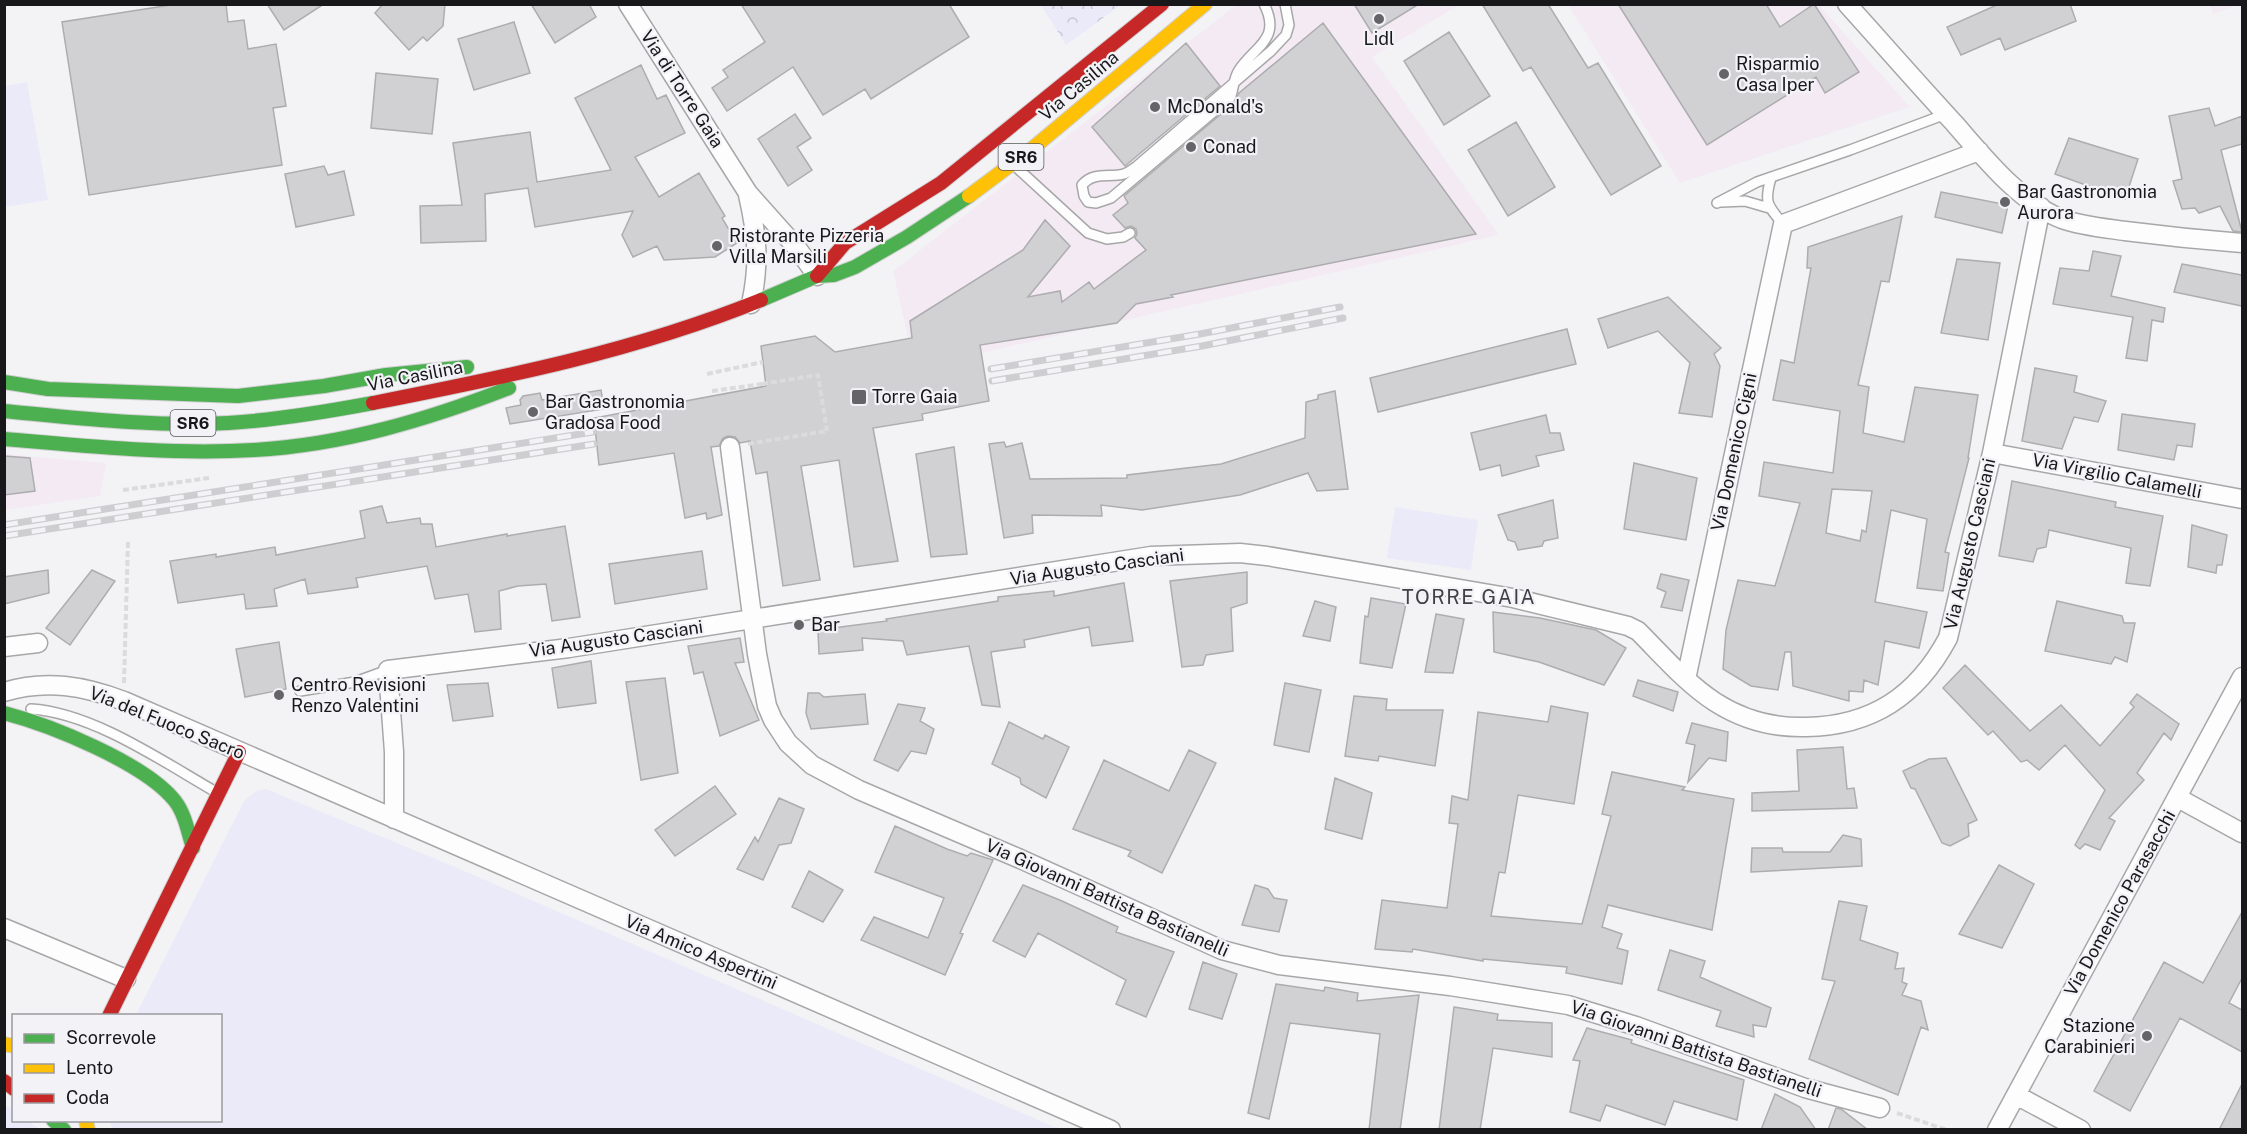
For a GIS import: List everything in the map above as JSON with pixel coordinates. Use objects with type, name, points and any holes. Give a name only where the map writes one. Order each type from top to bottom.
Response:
[{"type":"main road","name":"Via Casilina","points":[[817,276],[845,243],[933,188],[975,157],[1162,4]]},
{"type":"main road","name":"Via Casilina","points":[[4,411],[119,421],[225,423],[291,418],[380,402],[577,360],[669,334],[752,304],[817,276],[841,273],[890,248],[976,192],[1013,164],[1205,4]]},
{"type":"main road","points":[[4,382],[126,394],[238,396],[324,387],[386,375],[577,360]]},
{"type":"main road","points":[[4,439],[167,451],[254,450],[302,445],[354,437],[435,417],[577,360]]},
{"type":"main road","points":[[4,713],[53,728],[157,782],[176,802],[184,818],[193,848]]},
{"type":"main road","points":[[110,1014],[239,752]]},
{"type":"main road","points":[[101,1014],[123,985]]},
{"type":"street","name":"Via di Torre Gaia","points":[[628,4],[748,193]]},
{"type":"street","points":[[1847,4],[1979,151],[2015,188],[2041,207],[2060,218],[2083,225],[2163,236],[2242,243]]},
{"type":"street","points":[[1783,224],[1979,151]]},
{"type":"street","points":[[748,193],[797,248],[817,276]]},
{"type":"street","points":[[748,193],[756,230],[758,258],[752,304]]},
{"type":"street","name":"Via Augusto Casciani","points":[[388,670],[569,648],[1151,556],[1240,553],[1513,598],[1618,622],[1638,631],[1686,679],[1717,703],[1756,722],[1784,728],[1826,727],[1852,722],[1866,717],[1903,694],[1937,659],[1948,638],[1992,453],[2041,207]]},
{"type":"street","name":"Via Domenico Cigni","points":[[1686,679],[1783,224]]},
{"type":"street","name":"Via Giovanni Battista Bastianelli","points":[[739,446],[753,619],[762,681],[773,720],[788,742],[812,765],[870,795],[1222,950],[1279,965],[1440,985],[1569,1005],[1636,1026],[1805,1088],[1880,1108]]},
{"type":"street","name":"Via Virgilio Calamelli","points":[[1992,453],[2242,499]]},
{"type":"street","points":[[4,647],[38,643]]},
{"type":"street","points":[[388,670],[394,752],[394,819]]},
{"type":"street","name":"Via Domenico Parasacchi","points":[[1997,1130],[2242,677]]},
{"type":"street","name":"Via del Fuoco Sacro","points":[[4,692],[28,686],[61,684],[98,692],[124,701],[291,774]]},
{"type":"street","name":"Via Amico Aspertini","points":[[291,774],[1111,1130]]},
{"type":"street","points":[[2178,798],[2242,832]]},
{"type":"street","points":[[4,928],[123,985]]},
{"type":"street","points":[[2016,1095],[2081,1130]]},
{"type":"lane","points":[[1264,4],[1269,19],[1268,35],[1241,67],[1234,82],[1230,98],[1111,198],[1096,203],[1088,202],[1084,196],[1082,184],[1087,179],[1132,170],[1234,82],[1286,35],[1289,25],[1284,4]]},
{"type":"lane","points":[[1769,207],[1746,201],[1717,203],[1746,186],[1946,114]]},
{"type":"lane","points":[[1013,164],[1088,233],[1107,239],[1123,237],[1130,233]]},
{"type":"lane","points":[[1771,177],[1766,196],[1769,207],[1783,224]]},
{"type":"lane","points":[[300,691],[355,682],[388,670]]},
{"type":"lane","points":[[4,708],[52,711],[84,720],[219,794]]},
{"type":"path","points":[[707,374],[763,362]]},
{"type":"path","points":[[712,391],[818,375],[827,431],[739,446]]},
{"type":"path","points":[[124,701],[128,541]]},
{"type":"path","points":[[1880,1108],[1947,1130]]},
{"type":"shaded area","points":[[1236,5],[1459,5],[1372,57],[1499,235],[981,353],[914,365],[893,271]]},
{"type":"shaded area","points":[[1568,5],[1819,5],[1910,107],[1680,183]]},
{"type":"shaded area","points":[[2209,5],[2239,5],[2213,14]]},
{"type":"shaded area","points":[[5,454],[106,463],[100,496],[5,510]]},
{"type":"green space","points":[[1041,5],[1121,5],[1066,45]]},
{"type":"green space","points":[[27,82],[48,200],[5,207],[5,86]]},
{"type":"green space","points":[[1395,507],[1478,520],[1471,570],[1387,558]]},
{"type":"green space","points":[[266,789],[455,867],[1059,1129],[113,1129],[110,1122],[222,1122],[222,1014],[137,1014],[244,801],[256,791]]},
{"type":"green space","points":[[4,1103],[12,1109],[12,1122],[29,1122],[39,1129],[5,1129]]},
{"type":"building","points":[[177,4],[226,4],[228,22],[244,20],[248,49],[276,44],[286,106],[273,108],[282,165],[89,195],[62,22]]},
{"type":"building","points":[[267,4],[324,4],[284,30]]},
{"type":"building","points":[[383,4],[445,4],[443,26],[427,41],[423,37],[409,50],[375,13]]},
{"type":"building","points":[[531,4],[589,4],[596,17],[555,43]]},
{"type":"building","points":[[741,4],[949,4],[969,37],[871,99],[865,89],[823,115],[793,67],[727,111],[712,88],[728,77],[723,70],[765,42]]},
{"type":"building","name":"Lidl","points":[[1354,4],[1419,4],[1372,33]]},
{"type":"building","points":[[1482,4],[1548,4],[1588,68],[1598,63],[1661,166],[1611,195],[1531,67],[1523,71]]},
{"type":"building","name":"Risparmio Casa Iper","points":[[1618,4],[1766,4],[1780,27],[1814,4],[1859,72],[1825,93],[1816,77],[1707,145]]},
{"type":"building","points":[[1999,4],[2070,4],[2076,21],[2005,50],[2000,38],[1961,55],[1947,27]]},
{"type":"building","points":[[514,22],[530,73],[474,90],[458,39]]},
{"type":"building","points":[[1323,23],[1476,234],[1171,295],[1173,297],[1136,304],[1117,323],[980,345],[989,401],[922,414],[923,420],[873,428],[898,561],[854,567],[839,460],[801,466],[820,580],[783,586],[767,472],[756,474],[750,441],[740,443],[735,437],[728,436],[723,438],[719,446],[711,447],[722,515],[707,519],[706,513],[685,518],[674,453],[599,465],[594,418],[766,386],[761,346],[815,336],[835,352],[912,338],[910,321],[1023,250],[1045,220],[1070,246],[1028,297],[1060,291],[1062,302],[1089,282],[1094,289],[1146,250],[1135,238],[1136,229],[1131,226],[1125,228],[1113,215],[1128,203],[1124,196],[1234,103],[1239,93]]},
{"type":"building","points":[[1449,32],[1490,96],[1444,125],[1404,61]]},
{"type":"building","name":"McDonald's","points":[[1186,43],[1220,86],[1125,166],[1092,127]]},
{"type":"building","points":[[641,65],[657,99],[666,95],[685,133],[635,157],[659,197],[699,173],[725,216],[722,218],[737,243],[715,257],[664,260],[657,246],[633,257],[622,235],[633,211],[535,227],[528,188],[485,194],[486,241],[421,243],[420,206],[462,205],[453,143],[530,132],[537,182],[611,170],[575,98]]},
{"type":"building","points":[[376,73],[438,79],[432,134],[371,128]]},
{"type":"building","points":[[2209,108],[2215,126],[2242,116],[2242,144],[2221,150],[2242,232],[2233,231],[2220,206],[2199,213],[2195,208],[2182,209],[2173,181],[2182,179],[2169,116]]},
{"type":"building","points":[[795,114],[811,138],[797,147],[812,170],[788,186],[758,139]]},
{"type":"building","points":[[1516,122],[1555,187],[1508,216],[1468,150]]},
{"type":"building","points":[[2069,138],[2138,159],[2125,199],[2055,174]]},
{"type":"building","points":[[324,166],[328,175],[344,171],[354,215],[296,227],[285,174]]},
{"type":"building","points":[[1941,192],[2008,205],[2002,233],[1935,217]]},
{"type":"building","points":[[1902,216],[1889,282],[1881,281],[1858,385],[1869,387],[1863,433],[1904,442],[1915,387],[1978,395],[1969,458],[1945,552],[1949,553],[1943,591],[1917,588],[1927,519],[1891,510],[1875,602],[1927,612],[1919,648],[1885,641],[1878,685],[1864,680],[1863,692],[1849,691],[1849,701],[1793,686],[1791,652],[1785,652],[1778,690],[1751,686],[1723,669],[1726,630],[1738,580],[1775,586],[1800,503],[1759,496],[1764,462],[1833,473],[1840,411],[1773,400],[1781,360],[1794,363],[1811,268],[1807,268],[1808,247]],"holes":[[[1832,489],[1872,491],[1866,532],[1862,530],[1860,541],[1826,533]]]},
{"type":"building","points":[[2093,251],[2121,256],[2111,296],[2165,308],[2163,322],[2152,320],[2147,361],[2126,358],[2133,317],[2053,304],[2060,268],[2089,271]]},
{"type":"building","points":[[1957,259],[2000,263],[1988,340],[1941,333]]},
{"type":"building","points":[[2182,264],[2242,275],[2242,306],[2174,292]]},
{"type":"building","points":[[1668,297],[1721,348],[1714,354],[1720,366],[1712,417],[1679,413],[1690,363],[1658,331],[1608,348],[1598,319]]},
{"type":"building","points":[[1567,329],[1576,364],[1378,412],[1370,378]]},
{"type":"building","points":[[2035,368],[2077,376],[2074,392],[2106,401],[2098,422],[2074,417],[2062,449],[2022,441]]},
{"type":"building","points":[[601,390],[604,409],[510,424],[506,408],[521,405],[520,400],[523,396],[540,393],[542,400]]},
{"type":"building","points":[[1335,391],[1348,489],[1317,491],[1308,473],[1240,495],[1142,510],[1101,505],[1102,516],[1032,515],[1033,533],[1004,538],[989,444],[1004,442],[1006,447],[1022,443],[1030,479],[1127,478],[1127,475],[1221,464],[1305,438],[1306,402],[1318,399],[1318,395]]},
{"type":"building","points":[[2122,414],[2195,424],[2192,447],[2177,445],[2174,460],[2118,450]]},
{"type":"building","points":[[1546,415],[1550,433],[1560,433],[1564,450],[1536,456],[1539,466],[1502,476],[1500,465],[1480,470],[1471,433]]},
{"type":"building","points":[[954,447],[967,554],[931,557],[916,454]]},
{"type":"building","points":[[4,456],[30,458],[35,491],[4,495]]},
{"type":"building","points":[[1634,463],[1697,478],[1686,540],[1624,529]]},
{"type":"building","points":[[2012,481],[2116,502],[2115,507],[2163,516],[2150,586],[2126,583],[2131,548],[2049,530],[2046,547],[2037,549],[2033,562],[1999,556]]},
{"type":"building","points":[[1553,500],[1558,538],[1544,541],[1542,546],[1518,550],[1515,542],[1508,540],[1498,515]]},
{"type":"building","points":[[382,506],[387,523],[420,518],[421,524],[432,524],[436,547],[565,526],[580,617],[552,621],[546,584],[518,586],[499,591],[501,629],[475,632],[468,594],[435,599],[427,566],[356,578],[358,587],[308,594],[305,579],[274,589],[277,606],[246,609],[244,594],[178,603],[170,561],[216,554],[216,557],[275,547],[276,555],[365,538],[360,511]]},
{"type":"building","points":[[2192,525],[2227,535],[2222,565],[2217,565],[2216,573],[2188,567]]},
{"type":"building","points":[[702,551],[707,589],[615,604],[609,564]]},
{"type":"building","points":[[48,570],[49,593],[4,604],[4,577]]},
{"type":"building","points":[[92,570],[115,581],[70,645],[46,628]]},
{"type":"building","points":[[1247,572],[1247,603],[1231,608],[1233,651],[1206,655],[1203,665],[1182,667],[1170,581]]},
{"type":"building","points":[[1661,574],[1689,580],[1682,611],[1661,607],[1666,592],[1657,588]]},
{"type":"building","points":[[1124,583],[1133,641],[1092,646],[1089,627],[1024,640],[1025,647],[991,652],[1000,707],[982,705],[969,646],[907,655],[903,641],[862,638],[863,650],[819,654],[818,630],[887,621],[886,619],[998,601],[998,597],[1054,591],[1054,596]]},
{"type":"building","points":[[1371,598],[1406,604],[1392,668],[1360,663],[1365,616],[1368,617]]},
{"type":"building","points":[[1315,601],[1336,607],[1330,641],[1303,636]]},
{"type":"building","points":[[2057,601],[2122,616],[2124,623],[2135,623],[2127,662],[2115,657],[2111,664],[2045,651]]},
{"type":"building","points":[[1493,612],[1540,618],[1596,630],[1626,648],[1604,685],[1539,662],[1494,652]]},
{"type":"building","points":[[1436,614],[1464,619],[1453,673],[1425,672]]},
{"type":"building","points":[[740,638],[744,662],[735,663],[759,720],[720,736],[703,672],[694,674],[688,646]]},
{"type":"building","points":[[279,642],[286,689],[245,697],[236,649]]},
{"type":"building","points":[[591,661],[596,703],[558,708],[552,668]]},
{"type":"building","points":[[1965,665],[2030,731],[2061,705],[2100,746],[2134,707],[2130,703],[2137,694],[2179,724],[2171,740],[2164,733],[2137,773],[2144,780],[2109,818],[2115,821],[2100,850],[2085,844],[2080,849],[2075,845],[2105,790],[2065,745],[2039,770],[2027,760],[2021,762],[1993,731],[1988,735],[1943,688]]},
{"type":"building","points":[[665,678],[678,773],[641,780],[626,682]]},
{"type":"building","points":[[1638,680],[1678,692],[1673,711],[1633,696]]},
{"type":"building","points":[[488,683],[493,716],[453,721],[447,685]]},
{"type":"building","points":[[1285,683],[1321,690],[1309,752],[1274,745]]},
{"type":"building","points":[[808,693],[819,693],[824,697],[865,694],[868,724],[811,729],[806,713]]},
{"type":"building","points":[[1354,696],[1387,699],[1386,710],[1443,710],[1435,766],[1379,756],[1378,761],[1345,756]]},
{"type":"building","points":[[898,704],[925,708],[920,721],[934,729],[926,754],[911,751],[898,771],[874,760]]},
{"type":"building","points":[[1551,706],[1588,713],[1574,804],[1518,795],[1505,873],[1499,872],[1491,916],[1582,924],[1611,816],[1602,814],[1612,772],[1685,787],[1682,790],[1734,799],[1712,930],[1608,905],[1602,927],[1622,934],[1617,948],[1628,951],[1622,984],[1566,973],[1567,967],[1483,959],[1483,961],[1413,949],[1412,952],[1375,949],[1382,900],[1447,908],[1458,824],[1449,823],[1452,796],[1468,800],[1478,712],[1548,722]]},
{"type":"building","points":[[1009,722],[1043,739],[1045,735],[1069,747],[1046,798],[1021,784],[1020,778],[992,764]]},
{"type":"building","points":[[1692,723],[1728,732],[1726,761],[1709,758],[1688,782],[1695,745],[1686,743]]},
{"type":"building","points":[[1843,747],[1847,789],[1854,788],[1857,808],[1752,811],[1752,793],[1799,791],[1797,750]]},
{"type":"building","points":[[1189,750],[1216,763],[1162,873],[1128,856],[1131,851],[1073,829],[1104,760],[1169,791]]},
{"type":"building","points":[[1946,758],[1977,820],[1968,824],[1969,836],[1950,846],[1942,843],[1915,789],[1911,788],[1903,771],[1929,759]]},
{"type":"building","points":[[1335,778],[1372,793],[1362,839],[1325,829]]},
{"type":"building","points":[[715,786],[736,814],[675,856],[655,830]]},
{"type":"building","points":[[779,798],[804,809],[791,843],[779,845],[763,880],[737,869],[755,837],[758,842]]},
{"type":"building","points":[[895,826],[967,856],[971,853],[993,860],[960,933],[963,934],[945,975],[861,940],[874,917],[928,938],[944,898],[875,872]]},
{"type":"building","points":[[1843,835],[1861,839],[1862,866],[1751,872],[1752,848],[1782,848],[1783,852],[1830,852]]},
{"type":"building","points":[[1999,865],[2034,884],[2002,948],[1959,934]]},
{"type":"building","points":[[809,871],[843,890],[823,922],[792,907]]},
{"type":"building","points":[[1023,885],[1118,927],[1116,932],[1174,952],[1146,1017],[1116,1004],[1126,980],[1038,933],[1025,957],[993,941]]},
{"type":"building","points":[[1255,885],[1268,889],[1274,898],[1287,900],[1279,932],[1242,925]]},
{"type":"building","points":[[1839,901],[1867,906],[1860,940],[1898,953],[1895,969],[1904,968],[1902,982],[1907,984],[1902,995],[1921,1001],[1928,1030],[1921,1027],[1898,1095],[1809,1059],[1835,981],[1822,979]]},
{"type":"building","points":[[2242,912],[2242,978],[2229,1003],[2242,1010],[2242,1052],[2180,1018],[2130,1111],[2094,1091],[2164,962],[2203,983]]},
{"type":"building","points":[[1670,950],[1705,961],[1700,977],[1771,1008],[1766,1027],[1753,1025],[1754,1037],[1716,1026],[1721,1011],[1658,990]]},
{"type":"building","points":[[1203,962],[1237,974],[1222,1019],[1189,1009]]},
{"type":"building","points":[[1276,984],[1324,991],[1325,987],[1358,993],[1357,1001],[1419,995],[1400,1130],[1369,1130],[1380,1034],[1290,1023],[1269,1119],[1248,1113]]},
{"type":"building","points":[[1454,1007],[1498,1014],[1497,1020],[1552,1023],[1552,1057],[1493,1048],[1480,1130],[1439,1130]]},
{"type":"building","points":[[1587,1028],[1632,1040],[1631,1043],[1744,1080],[1737,1120],[1674,1101],[1665,1125],[1606,1105],[1600,1121],[1570,1112],[1580,1061],[1573,1060]]},
{"type":"building","points":[[2242,1084],[2242,1130],[2219,1130]]},
{"type":"building","points":[[1775,1094],[1800,1107],[1816,1130],[1761,1130]]},
{"type":"building","points":[[1836,1108],[1841,1109],[1868,1130],[1828,1130]]},
{"type":"railway","points":[[991,369],[1200,334],[1340,307]]},
{"type":"railway","points":[[992,381],[1202,346],[1343,318]]},
{"type":"railway","points":[[4,525],[593,432]]},
{"type":"railway","points":[[4,536],[594,444]]},
{"type":"traffic: fast","points":[[761,300],[817,276],[834,275],[855,267],[907,237],[969,196]]},
{"type":"traffic: fast","points":[[4,382],[48,389],[238,396],[324,386],[386,375],[467,367]]},
{"type":"traffic: fast","points":[[4,439],[160,451],[223,451],[287,447],[352,437],[384,429],[509,388]]},
{"type":"traffic: fast","points":[[4,411],[116,421],[200,424],[283,418],[373,403]]},
{"type":"traffic: fast","points":[[4,713],[46,726],[96,747],[142,773],[175,801],[184,817],[193,848]]},
{"type":"traffic: fast","points":[[55,1122],[64,1130]]},
{"type":"traffic: slow","points":[[969,196],[1033,148],[1205,4]]},
{"type":"traffic: slow","points":[[4,1044],[12,1046]]},
{"type":"traffic: slow","points":[[86,1122],[88,1130]]},
{"type":"traffic: jam","points":[[817,276],[845,243],[941,183],[1162,4]]},
{"type":"traffic: jam","points":[[373,403],[570,361],[666,334],[761,300]]},
{"type":"traffic: jam","points":[[110,1014],[239,752]]},
{"type":"traffic: jam","points":[[4,1081],[12,1087]]},
{"type":"place","name":"Lidl","points":[[1379,19]]},
{"type":"place","name":"Risparmio Casa Iper","points":[[1724,74]]},
{"type":"place","name":"McDonald's","points":[[1155,107]]},
{"type":"place","name":"Conad","points":[[1191,147]]},
{"type":"place","name":"Bar Gastronomia Aurora","points":[[2005,202]]},
{"type":"place","name":"Ristorante Pizzeria Villa Marsili","points":[[717,246]]},
{"type":"place","name":"Torre Gaia","points":[[859,397]]},
{"type":"place","name":"Bar Gastronomia Gradosa Food","points":[[533,412]]},
{"type":"place","name":"Bar","points":[[799,625]]},
{"type":"place","name":"Centro Revisioni Renzo Valentini","points":[[279,695]]},
{"type":"place","name":"Stazione Carabinieri","points":[[2147,1036]]},
{"type":"district","name":"TORRE GAIA","points":[[1469,597]]}]
